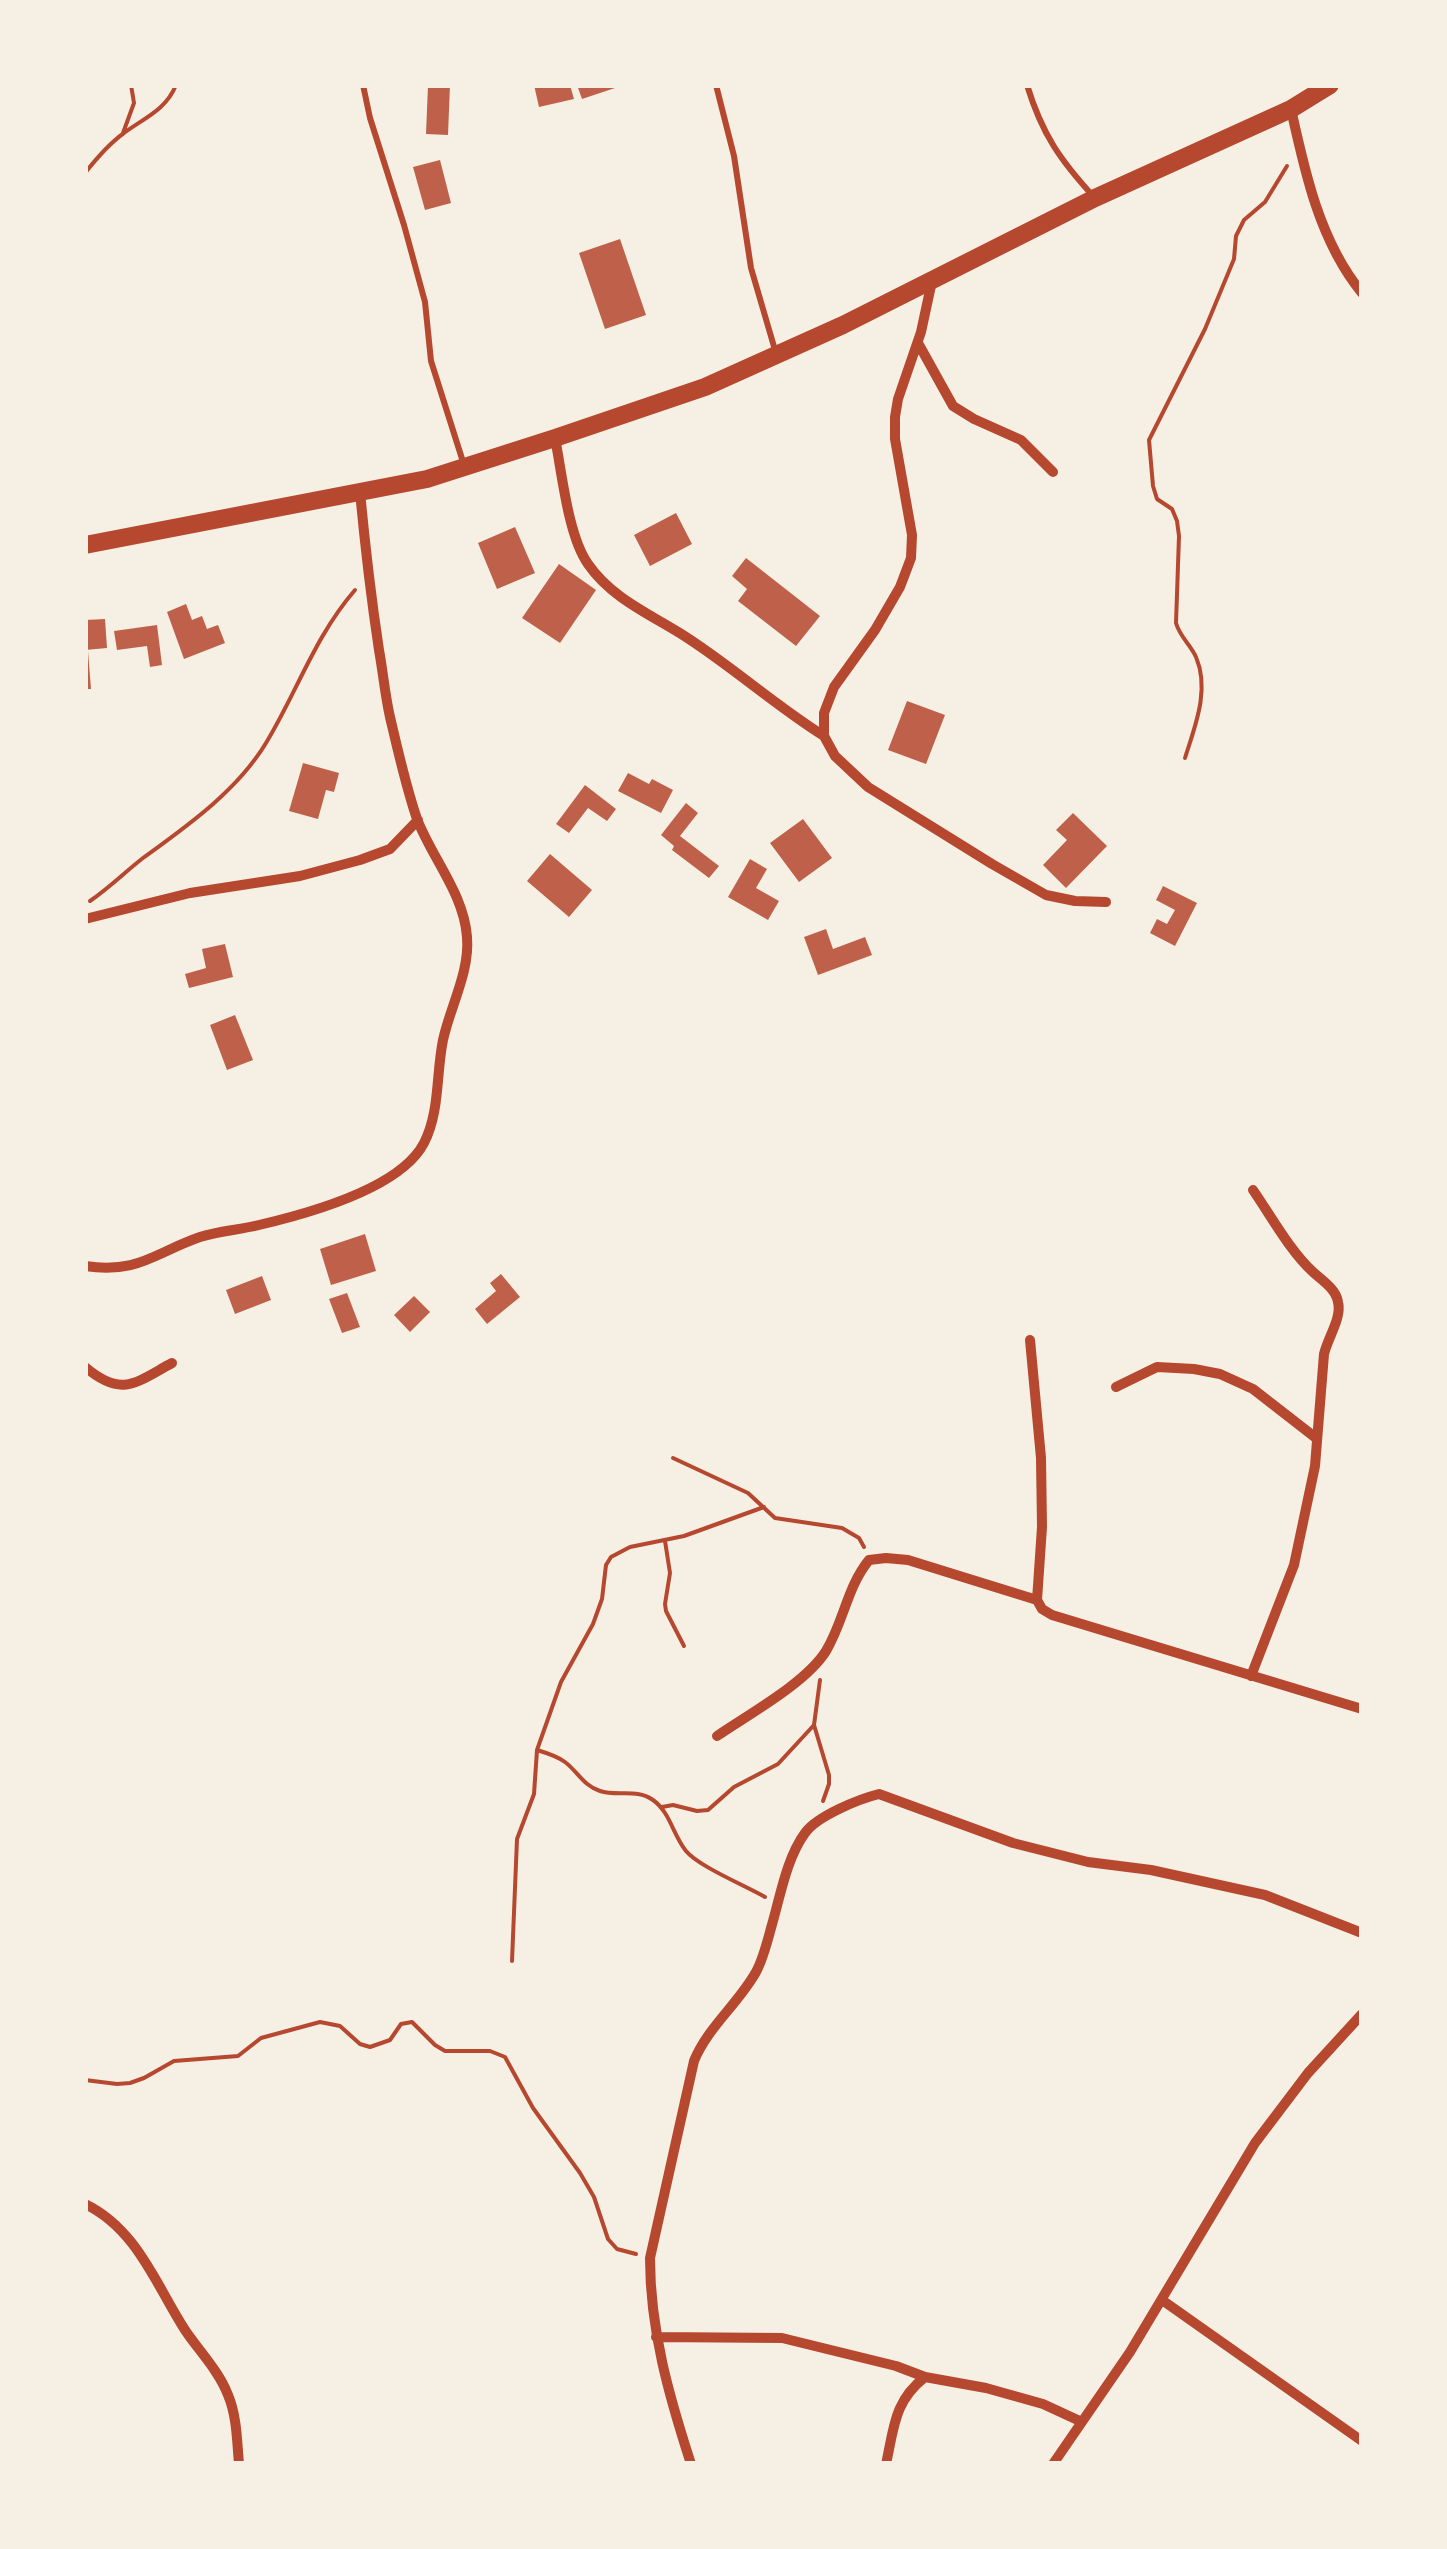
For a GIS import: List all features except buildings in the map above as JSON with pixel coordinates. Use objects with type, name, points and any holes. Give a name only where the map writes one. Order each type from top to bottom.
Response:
[{"type":"main road","points":[[85,545],[427,479],[704,387],[777,356],[1094,198],[1292,109],[1330,85]]},
{"type":"street","points":[[1292,109],[1312,194],[1336,254],[1362,294]]},
{"type":"street","points":[[824,736],[824,713],[834,687],[900,587],[912,558],[895,417],[933,280]]},
{"type":"street","points":[[918,343],[953,406],[1021,440],[1053,472]]},
{"type":"street","points":[[555,438],[578,546],[588,565],[612,591],[686,637],[824,736],[835,756],[868,786],[1046,895],[1106,902]]},
{"type":"street","points":[[85,1266],[108,1270],[139,1264],[202,1236],[242,1230],[334,1204],[393,1175],[406,1166],[424,1142],[433,1116],[443,1039],[466,959],[468,938],[449,882],[418,820],[389,715],[360,492]]},
{"type":"street","points":[[85,920],[190,893],[300,876],[360,860],[390,849],[418,820]]},
{"type":"street","points":[[1251,1676],[1294,1565],[1315,1466],[1324,1354],[1339,1304],[1253,1190]]},
{"type":"street","points":[[1030,1340],[1041,1458],[1037,1600],[1042,1608],[1052,1615],[1362,1710]]},
{"type":"street","points":[[85,1367],[102,1382],[120,1386],[135,1383],[172,1363]]},
{"type":"street","points":[[1116,1386],[1158,1368],[1220,1374],[1253,1389],[1316,1438]]},
{"type":"street","points":[[717,1736],[816,1666],[837,1630],[859,1573],[870,1560],[908,1560],[1037,1600]]},
{"type":"street","points":[[692,2464],[656,2337],[650,2258],[694,2061],[707,2035],[756,1972],[792,1858],[805,1832],[814,1824],[879,1794],[1013,1843],[1088,1862],[1151,1870],[1265,1895],[1362,1933]]},
{"type":"street","points":[[1053,2464],[1162,2300],[1255,2143],[1308,2073],[1362,2014]]},
{"type":"street","points":[[85,2204],[97,2210],[133,2244],[228,2395],[239,2464]]},
{"type":"street","points":[[1162,2300],[1362,2441]]},
{"type":"street","points":[[656,2337],[782,2338],[1044,2404],[1082,2422]]},
{"type":"street","points":[[886,2464],[902,2402],[909,2390],[926,2377]]},
{"type":"lane","points":[[364,85],[370,118],[425,302],[431,361],[465,467]]},
{"type":"lane","points":[[716,85],[734,156],[751,268],[777,356]]},
{"type":"lane","points":[[1027,85],[1052,146],[1094,198]]},
{"type":"path","points":[[122,134],[134,104],[131,85]]},
{"type":"path","points":[[85,173],[122,134],[161,108],[176,85]]},
{"type":"path","points":[[1185,758],[1200,712],[1201,677],[1197,660],[1176,623],[1177,520],[1172,510],[1157,499],[1149,440],[1205,330],[1234,259],[1234,243],[1244,220],[1265,202],[1286,167],[1301,152]]},
{"type":"path","points":[[85,904],[188,826],[245,770],[265,746],[336,613],[368,576]]},
{"type":"path","points":[[673,1458],[748,1493],[775,1518],[853,1532],[870,1560]]},
{"type":"path","points":[[512,1961],[516,1839],[534,1794],[537,1750],[560,1682],[593,1624],[611,1556],[630,1547],[704,1530],[764,1508]]},
{"type":"path","points":[[665,1541],[670,1573],[666,1611],[684,1646]]},
{"type":"path","points":[[814,1824],[829,1784],[814,1725],[820,1676],[816,1666]]},
{"type":"path","points":[[660,1807],[708,1810],[734,1787],[778,1764],[814,1725]]},
{"type":"path","points":[[537,1750],[568,1764],[595,1789],[652,1798],[689,1855],[778,1904]]},
{"type":"path","points":[[85,2080],[130,2083],[174,2061],[238,2056],[261,2038],[320,2022],[340,2026],[360,2044],[370,2046],[390,2040],[402,2024],[412,2022],[445,2052],[490,2050],[505,2057],[533,2108],[594,2197],[608,2239],[618,2248],[650,2258]]}]
